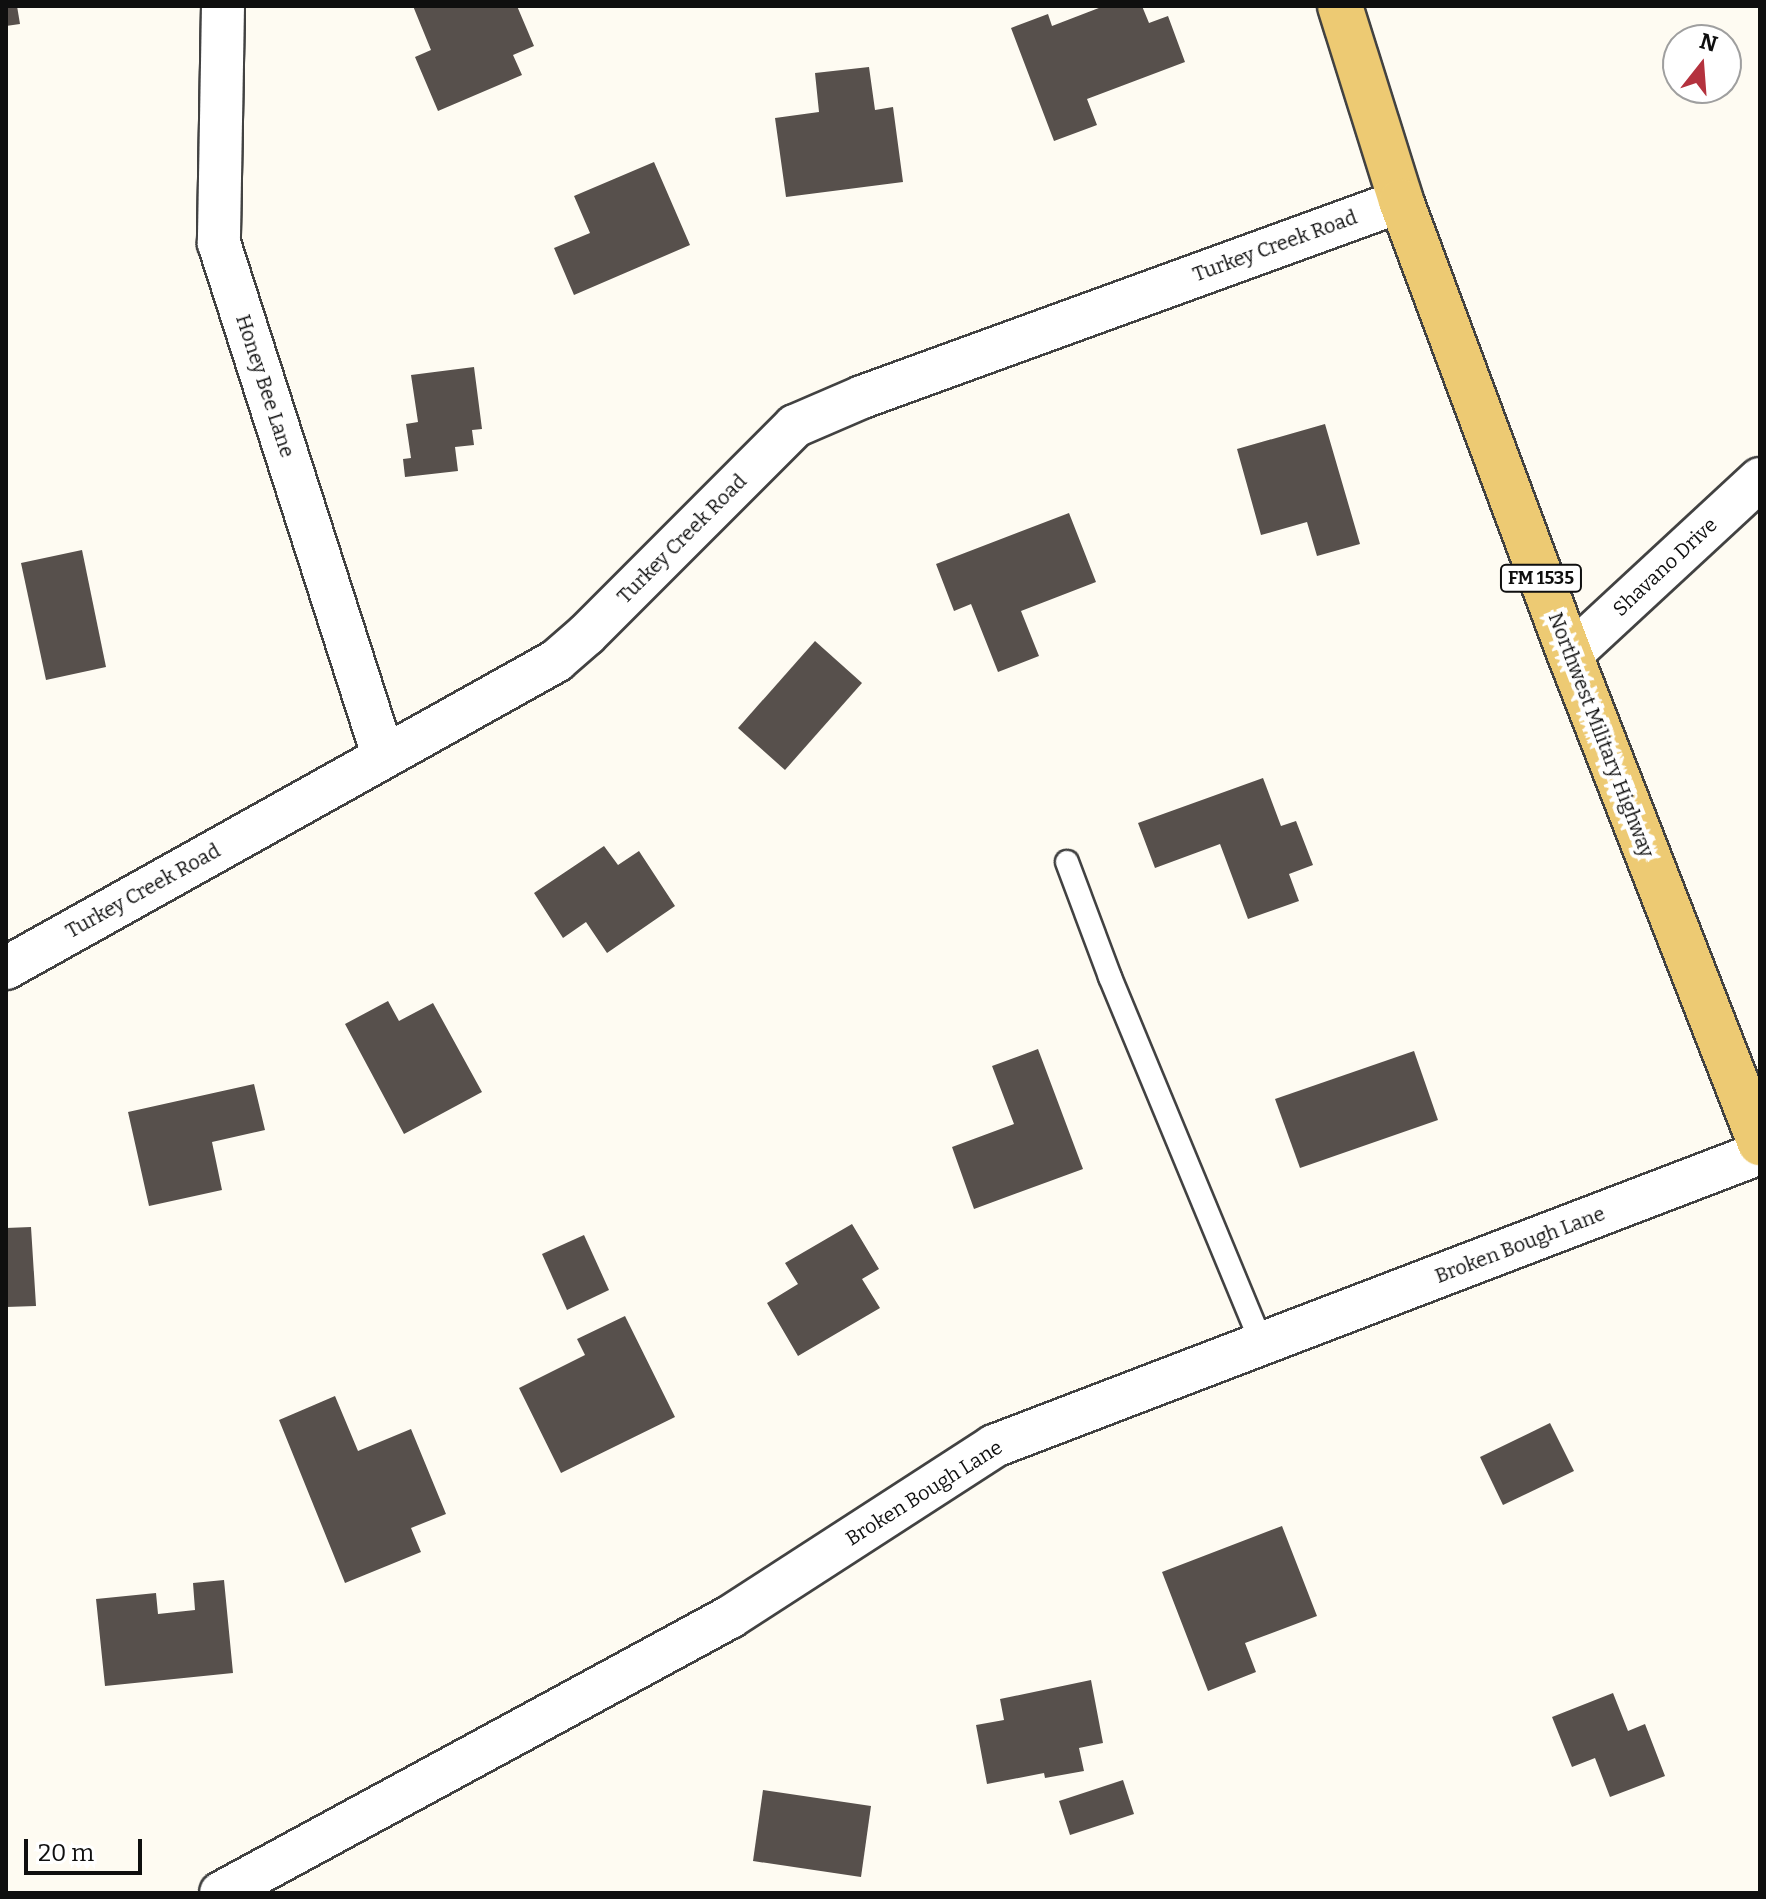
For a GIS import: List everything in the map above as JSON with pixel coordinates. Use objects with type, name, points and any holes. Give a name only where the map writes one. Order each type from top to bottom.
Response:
[{"type":"main road","name":"Northwest Military Highway","points":[[1340,6],[1401,201],[1570,655],[1760,1143]]},
{"type":"street","name":"Honey Bee Lane","points":[[223,6],[219,243],[383,755]]},
{"type":"street","name":"Turkey Creek Road","points":[[6,968],[556,661],[586,635],[795,426],[862,397],[1401,201]]},
{"type":"street","name":"Shavano Drive","points":[[1570,655],[1760,479]]},
{"type":"street","name":"Broken Bough Lane","points":[[221,1893],[730,1617],[994,1446],[1760,1153]]},
{"type":"lane","points":[[1067,862],[1110,977],[1262,1344]]},
{"type":"building","points":[[6,6],[17,6],[20,24],[6,26]]},
{"type":"building","points":[[413,6],[517,6],[534,46],[513,55],[522,75],[438,111],[415,57],[431,50]]},
{"type":"building","points":[[1104,6],[1142,6],[1149,23],[1168,16],[1185,62],[1087,99],[1097,125],[1054,141],[1011,28],[1048,14],[1052,26]]},
{"type":"building","points":[[869,67],[875,110],[893,107],[903,182],[786,197],[775,118],[819,112],[815,73]]},
{"type":"building","points":[[654,162],[690,245],[574,295],[554,248],[590,233],[574,196]]},
{"type":"building","points":[[474,367],[482,429],[472,430],[474,445],[455,447],[458,471],[405,477],[403,459],[411,458],[406,424],[418,422],[411,375]]},
{"type":"building","points":[[1325,424],[1360,544],[1317,556],[1307,522],[1261,535],[1237,449]]},
{"type":"building","points":[[1069,513],[1096,582],[1021,611],[1039,656],[998,672],[971,604],[954,611],[936,564]]},
{"type":"building","points":[[82,550],[106,667],[46,680],[21,563]]},
{"type":"building","points":[[815,641],[862,683],[785,770],[738,728]]},
{"type":"building","points":[[1263,778],[1281,826],[1296,821],[1313,865],[1289,874],[1299,901],[1248,919],[1220,844],[1155,868],[1138,823]]},
{"type":"building","points":[[604,846],[618,865],[639,851],[675,906],[607,953],[586,922],[563,938],[534,893]]},
{"type":"building","points":[[388,1001],[399,1021],[433,1003],[482,1092],[404,1134],[345,1024]]},
{"type":"building","points":[[1038,1049],[1083,1169],[974,1209],[952,1147],[1014,1124],[992,1066]]},
{"type":"building","points":[[1414,1051],[1438,1120],[1300,1168],[1275,1099]]},
{"type":"building","points":[[254,1084],[265,1130],[212,1142],[222,1190],[149,1206],[128,1112]]},
{"type":"building","points":[[852,1224],[879,1269],[862,1279],[880,1308],[798,1356],[767,1303],[798,1284],[785,1263]]},
{"type":"building","points":[[31,1227],[36,1306],[6,1307],[6,1228]]},
{"type":"building","points":[[584,1235],[609,1290],[567,1310],[542,1254]]},
{"type":"building","points":[[625,1316],[675,1417],[561,1473],[519,1388],[585,1355],[577,1339]]},
{"type":"building","points":[[335,1396],[358,1451],[411,1429],[446,1514],[411,1528],[421,1552],[345,1583],[279,1420]]},
{"type":"building","points":[[1550,1423],[1574,1471],[1503,1505],[1480,1457]]},
{"type":"building","points":[[1282,1526],[1317,1616],[1245,1643],[1256,1672],[1208,1691],[1162,1572]]},
{"type":"building","points":[[224,1580],[233,1673],[105,1686],[96,1599],[156,1593],[158,1614],[195,1610],[193,1583]]},
{"type":"building","points":[[1091,1680],[1103,1743],[1079,1748],[1084,1771],[1045,1778],[1044,1773],[987,1784],[976,1725],[1004,1720],[1000,1699]]},
{"type":"building","points":[[1613,1693],[1628,1731],[1645,1724],[1665,1776],[1610,1797],[1595,1758],[1572,1767],[1552,1717]]},
{"type":"building","points":[[1123,1780],[1134,1814],[1070,1835],[1059,1801]]},
{"type":"building","points":[[763,1790],[871,1806],[861,1877],[753,1861]]}]
